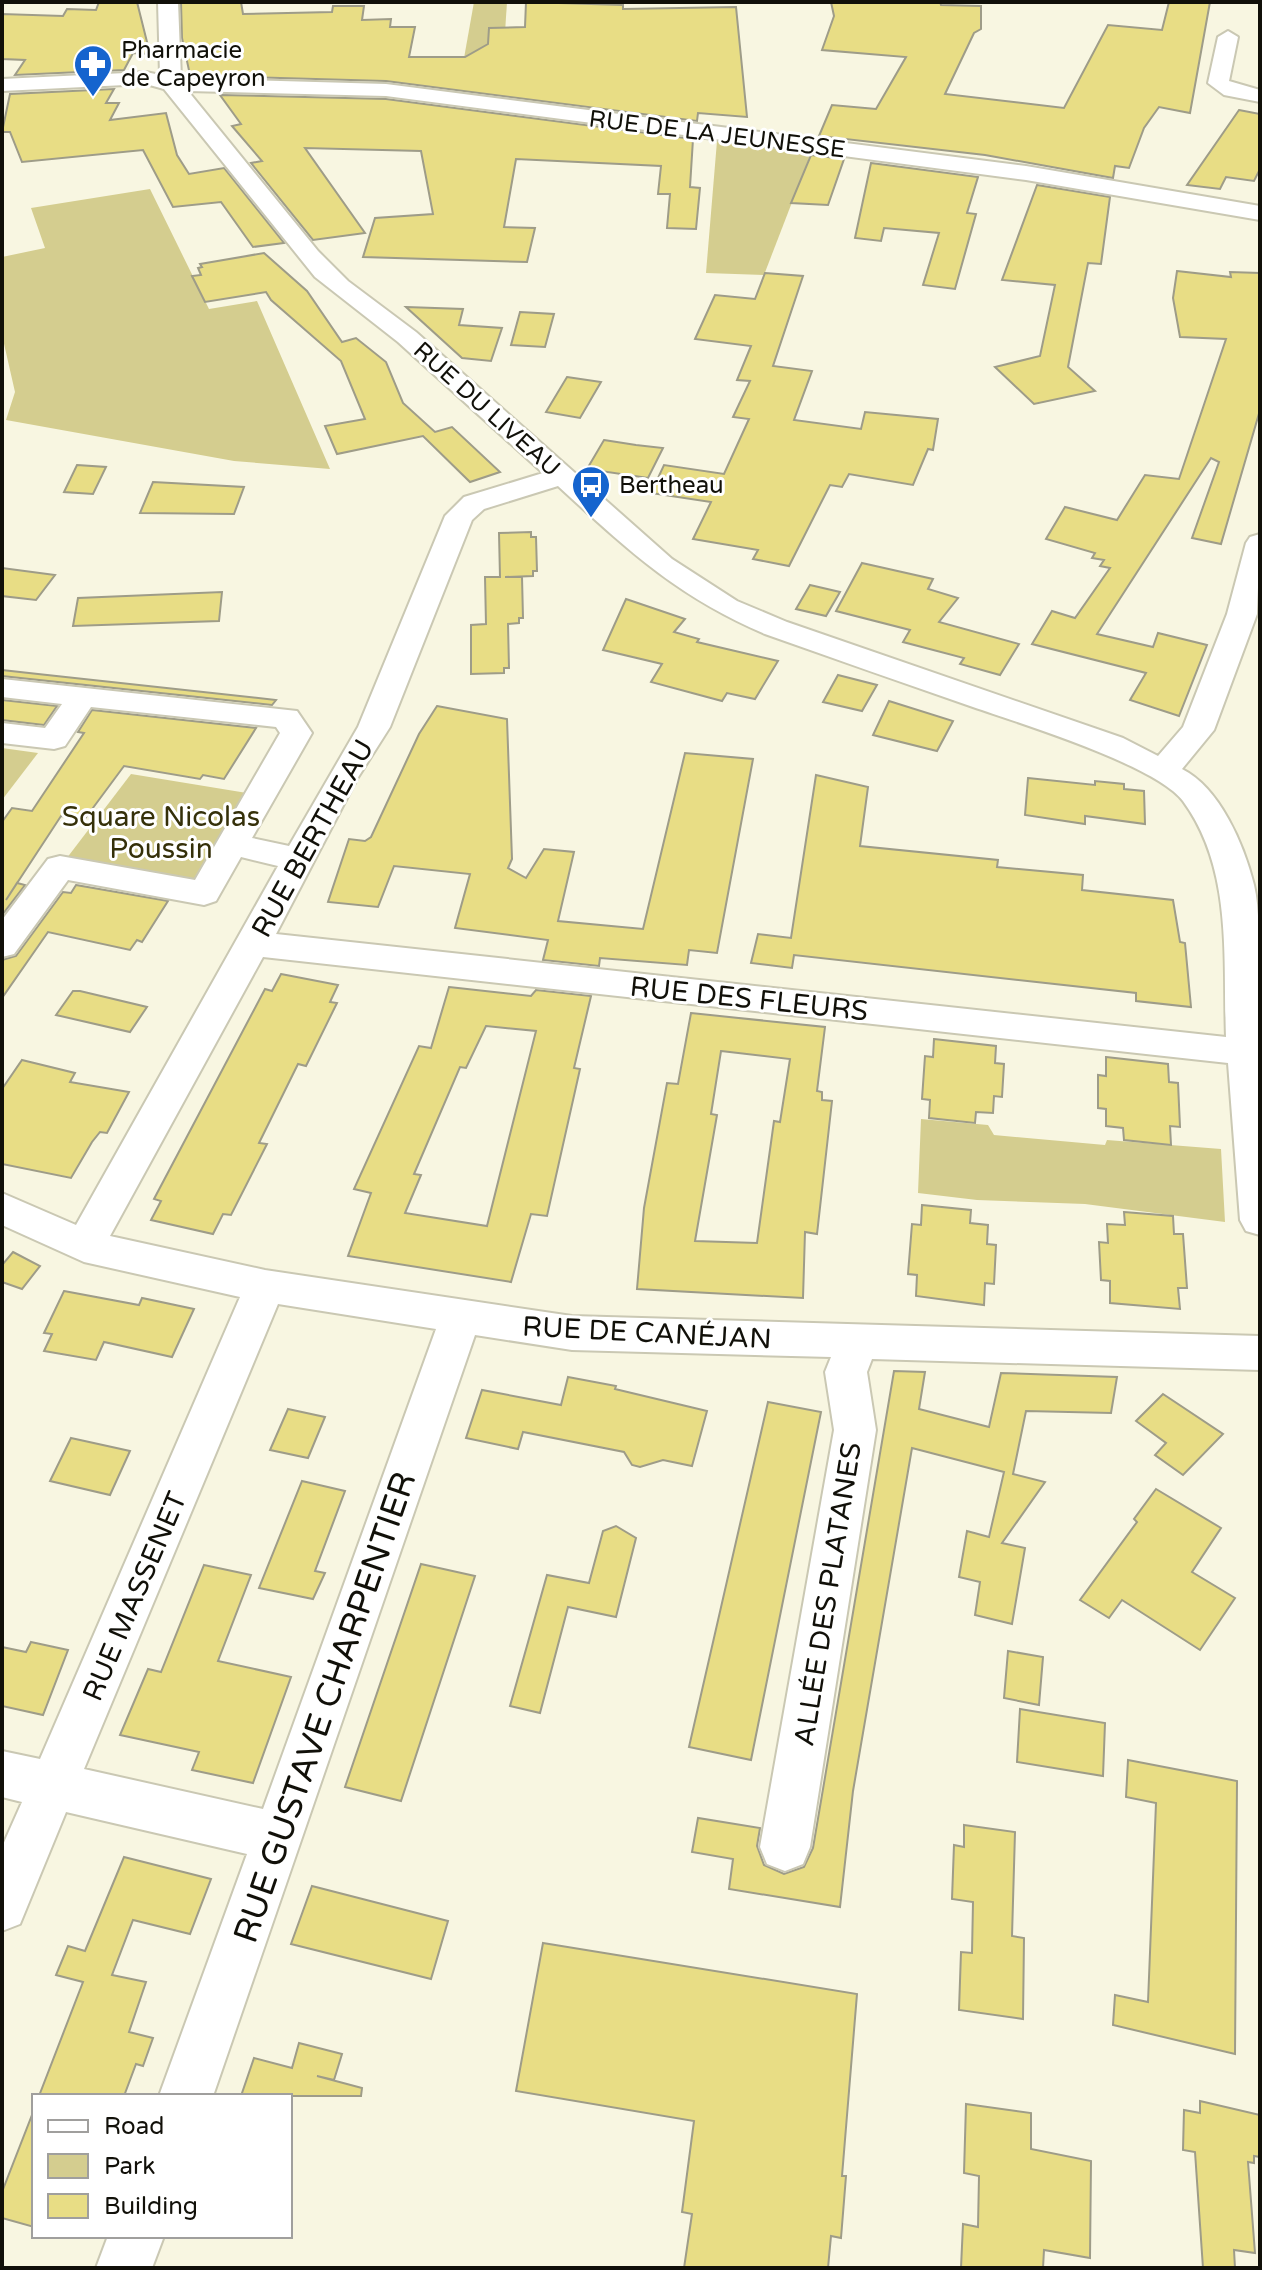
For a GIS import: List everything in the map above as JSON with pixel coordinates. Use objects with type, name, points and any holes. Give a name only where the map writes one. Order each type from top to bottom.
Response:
[{"type":"street","points":[[168,2],[171,84]]},
{"type":"street","points":[[1249,31],[1228,37],[1218,83],[1231,91],[1260,96]]},
{"type":"street","name":"RUE DE LA JEUNESSE","points":[[2,85],[146,78],[171,84],[386,90],[1026,173],[1260,213]]},
{"type":"street","name":"RUE DU LIVEAU","points":[[171,84],[311,258],[662,565],[727,607],[850,656],[1112,745],[1184,783],[1207,810],[1249,889],[1245,1052],[1260,1220]]},
{"type":"street","name":"RUE BERTHEAU","points":[[84,1246],[253,944],[297,859],[374,727],[459,516],[474,503],[562,476]]},
{"type":"street","points":[[1162,771],[1198,730],[1242,614],[1260,543]]},
{"type":"street","points":[[2,688],[286,718],[296,733],[204,893],[60,867],[2,945]]},
{"type":"street","points":[[2,733],[54,739],[83,696]]},
{"type":"street","points":[[231,844],[297,859]]},
{"type":"street","name":"RUE DES FLEURS","points":[[253,944],[1245,1052]]},
{"type":"street","name":"RUE DE CANÉJAN","points":[[2,1208],[84,1246],[265,1286],[572,1333],[1260,1353]]},
{"type":"street","name":"RUE MASSENET","points":[[2,1906],[265,1286]]},
{"type":"street","name":"RUE GUSTAVE CHARPENTIER","points":[[187,2094],[280,1837],[460,1318]]},
{"type":"street","name":"ALLÉE DES PLATANES","points":[[785,1847],[855,1430],[846,1372],[857,1342]]},
{"type":"street","points":[[2,1774],[280,1837]]},
{"type":"street","points":[[124,2268],[135,2238]]},
{"type":"green space","points":[[474,2],[507,2],[503,63],[461,75]]},
{"type":"green space","points":[[717,141],[811,153],[764,275],[706,273]]},
{"type":"green space","points":[[150,189],[209,309],[257,301],[330,469],[234,461],[6,420],[15,392],[2,335],[2,257],[45,248],[31,208]]},
{"type":"green space","points":[[2,748],[38,753],[2,800]]},
{"type":"green space","name":"Square Nicolas Poussin","points":[[131,774],[259,795],[204,893],[60,867]]},
{"type":"green space","points":[[921,1119],[988,1125],[994,1135],[1105,1145],[1107,1140],[1221,1149],[1225,1222],[1085,1204],[977,1200],[918,1193]]},
{"type":"building","points":[[99,2],[137,2],[150,54],[133,53],[124,70],[15,75],[25,60],[2,59],[2,14],[63,16],[67,9],[96,10]]},
{"type":"building","points":[[181,2],[241,2],[243,14],[332,12],[333,6],[364,6],[362,20],[391,19],[390,27],[415,27],[409,57],[465,57],[488,44],[489,28],[525,27],[526,2],[623,5],[623,9],[736,7],[747,117],[698,113],[697,121],[386,81],[215,76],[214,73],[190,75],[182,38]]},
{"type":"building","points":[[831,2],[940,2],[941,5],[981,6],[981,29],[974,33],[945,94],[1064,108],[1108,25],[1162,30],[1169,2],[1210,2],[1190,113],[1159,107],[1144,128],[1129,168],[1115,166],[1113,178],[985,155],[819,136],[832,105],[876,109],[906,57],[822,50],[834,16]]},
{"type":"building","points":[[114,89],[106,103],[119,103],[110,120],[166,113],[177,155],[189,174],[224,168],[284,243],[253,247],[221,202],[173,207],[143,150],[22,162],[10,132],[2,132],[10,94]]},
{"type":"building","points":[[220,95],[386,99],[693,139],[690,187],[700,188],[696,229],[667,228],[670,194],[658,194],[661,166],[516,159],[504,227],[535,228],[527,262],[363,257],[375,218],[433,214],[421,151],[305,148],[365,233],[313,240],[251,163],[262,161],[232,126],[241,124]]},
{"type":"building","points":[[1239,110],[1260,114],[1260,169],[1254,181],[1226,177],[1220,189],[1187,185]]},
{"type":"building","points":[[811,155],[844,159],[828,205],[791,203]]},
{"type":"building","points":[[871,163],[978,177],[967,213],[976,214],[955,289],[923,285],[939,233],[884,228],[881,241],[855,238]]},
{"type":"building","points":[[1037,185],[1110,197],[1101,264],[1088,263],[1068,367],[1095,391],[1034,404],[995,367],[1040,356],[1055,285],[1002,280]]},
{"type":"building","points":[[264,253],[307,291],[342,342],[356,338],[386,362],[403,403],[435,432],[452,427],[500,472],[470,482],[423,436],[337,454],[325,426],[365,419],[341,361],[271,300],[266,292],[205,302],[192,276],[201,275],[200,264]]},
{"type":"building","points":[[1177,271],[1231,277],[1230,272],[1260,273],[1260,410],[1221,544],[1192,538],[1219,462],[1211,458],[1097,634],[1153,647],[1158,633],[1207,645],[1179,716],[1130,700],[1146,673],[1032,644],[1052,611],[1075,618],[1110,568],[1100,566],[1104,560],[1092,558],[1095,553],[1046,539],[1065,507],[1117,520],[1145,475],[1179,479],[1226,339],[1180,337],[1173,298]]},
{"type":"building","points":[[765,273],[803,276],[773,366],[812,371],[794,420],[861,429],[865,412],[938,419],[933,450],[928,449],[913,485],[849,474],[842,487],[830,485],[789,566],[753,559],[758,550],[693,539],[711,502],[651,493],[664,465],[724,474],[749,419],[733,417],[750,381],[737,380],[751,346],[695,339],[715,295],[755,299]]},
{"type":"building","points":[[406,307],[463,309],[459,325],[502,328],[491,361],[462,358]]},
{"type":"building","points":[[520,312],[554,314],[545,347],[511,345]]},
{"type":"building","points":[[567,377],[601,382],[580,418],[546,412]]},
{"type":"building","points":[[604,440],[663,448],[648,478],[587,469]]},
{"type":"building","points":[[77,465],[106,467],[93,494],[64,492]]},
{"type":"building","points":[[153,482],[244,487],[234,514],[140,513]]},
{"type":"building","points":[[531,532],[531,537],[536,537],[537,571],[533,571],[533,576],[505,577],[522,577],[523,618],[519,618],[519,623],[508,624],[509,668],[504,668],[504,673],[471,674],[471,625],[486,624],[485,577],[500,577],[499,533]]},
{"type":"building","points":[[862,563],[933,579],[928,589],[958,598],[939,622],[1019,644],[1000,675],[960,664],[964,658],[903,642],[910,630],[836,611]]},
{"type":"building","points":[[2,568],[55,575],[36,600],[2,596]]},
{"type":"building","points":[[810,585],[840,592],[826,616],[796,609]]},
{"type":"building","points":[[222,592],[219,621],[73,626],[78,598]]},
{"type":"building","points":[[626,599],[685,619],[674,632],[699,639],[697,642],[778,661],[755,699],[727,693],[722,701],[651,682],[662,664],[603,650]]},
{"type":"building","points":[[2,670],[276,700],[272,705],[2,676]]},
{"type":"building","points":[[838,675],[877,685],[862,711],[823,702]]},
{"type":"building","points":[[2,700],[57,706],[44,725],[2,720]]},
{"type":"building","points":[[889,701],[953,721],[937,751],[873,735]]},
{"type":"building","points":[[437,706],[507,719],[512,859],[508,868],[526,878],[544,849],[574,852],[558,921],[643,929],[685,753],[753,759],[717,953],[689,950],[687,965],[600,958],[599,966],[543,960],[548,940],[455,928],[470,874],[394,866],[378,907],[328,902],[349,839],[365,841],[371,837],[419,734]]},
{"type":"building","points":[[92,710],[256,728],[224,779],[203,775],[200,779],[124,766],[84,820],[61,816],[17,883],[25,885],[2,915],[2,822],[12,808],[32,811],[84,733],[78,732]]},
{"type":"building","points":[[816,775],[868,787],[860,846],[998,860],[997,867],[1083,875],[1082,890],[1173,900],[1180,942],[1185,943],[1191,1007],[1136,1001],[1136,993],[794,955],[792,968],[751,963],[758,934],[791,938]]},
{"type":"building","points":[[1028,778],[1095,785],[1095,781],[1124,784],[1124,789],[1144,791],[1145,824],[1085,816],[1085,824],[1025,815]]},
{"type":"building","points":[[76,885],[168,901],[142,942],[137,940],[130,950],[48,932],[2,998],[2,960],[16,956],[63,892],[71,893]]},
{"type":"building","points":[[281,974],[338,985],[330,1002],[337,1003],[306,1066],[298,1064],[259,1143],[267,1144],[231,1215],[223,1214],[213,1234],[151,1220],[161,1201],[154,1199],[265,989],[272,991]]},
{"type":"building","points":[[449,987],[531,996],[536,990],[591,996],[574,1068],[580,1069],[547,1216],[531,1214],[511,1282],[348,1256],[371,1193],[354,1189],[419,1046],[431,1048]],"holes":[[[486,1026],[536,1031],[487,1226],[405,1213],[421,1175],[414,1174],[460,1067],[466,1068]]]},
{"type":"building","points":[[73,991],[147,1007],[130,1032],[56,1015]]},
{"type":"building","points":[[691,1013],[825,1027],[817,1091],[822,1092],[822,1100],[832,1101],[817,1234],[805,1232],[803,1298],[637,1289],[644,1208],[667,1083],[678,1084]],"holes":[[[721,1051],[790,1059],[780,1122],[774,1121],[757,1243],[695,1241],[717,1115],[711,1114]]]},
{"type":"building","points":[[934,1039],[996,1046],[995,1063],[1004,1064],[1002,1097],[994,1096],[993,1113],[976,1112],[975,1123],[929,1118],[930,1100],[922,1099],[925,1056],[933,1057]]},
{"type":"building","points":[[1106,1057],[1168,1064],[1169,1082],[1178,1083],[1180,1127],[1170,1126],[1171,1145],[1124,1140],[1123,1128],[1106,1126],[1106,1109],[1098,1108],[1098,1075],[1106,1076]]},
{"type":"building","points":[[22,1060],[75,1073],[70,1082],[129,1092],[107,1133],[100,1132],[92,1142],[71,1178],[2,1164],[2,1089]]},
{"type":"building","points":[[922,1205],[971,1210],[970,1223],[988,1225],[987,1244],[996,1245],[994,1284],[985,1283],[984,1305],[916,1296],[917,1275],[908,1274],[912,1224],[921,1225]]},
{"type":"building","points":[[1124,1212],[1173,1216],[1174,1234],[1183,1234],[1187,1288],[1178,1288],[1180,1309],[1110,1303],[1110,1281],[1101,1280],[1099,1242],[1108,1243],[1107,1224],[1125,1225]]},
{"type":"building","points":[[13,1252],[40,1266],[22,1289],[2,1282],[2,1265]]},
{"type":"building","points":[[64,1291],[139,1305],[142,1298],[194,1309],[172,1357],[104,1342],[96,1360],[44,1351],[52,1334],[44,1333]]},
{"type":"building","points":[[894,1371],[925,1372],[919,1409],[989,1427],[1001,1373],[1117,1377],[1111,1413],[1026,1411],[1013,1474],[1045,1482],[1002,1543],[1025,1548],[1012,1624],[975,1615],[980,1582],[959,1577],[967,1531],[989,1537],[1004,1472],[912,1448],[853,1791],[840,1907],[729,1889],[733,1859],[692,1852],[698,1818],[760,1828],[757,1846],[764,1865],[784,1874],[804,1867],[813,1848]]},
{"type":"building","points":[[568,1377],[616,1386],[615,1389],[707,1411],[692,1466],[663,1460],[640,1467],[632,1465],[624,1452],[523,1432],[518,1449],[466,1438],[482,1390],[561,1405]]},
{"type":"building","points":[[1163,1394],[1223,1434],[1183,1475],[1155,1455],[1166,1443],[1136,1421]]},
{"type":"building","points":[[768,1402],[821,1412],[751,1760],[689,1747]]},
{"type":"building","points":[[288,1409],[325,1417],[308,1458],[270,1450]]},
{"type":"building","points":[[71,1438],[130,1451],[110,1495],[50,1481]]},
{"type":"building","points":[[302,1481],[345,1491],[315,1571],[325,1573],[313,1599],[259,1588]]},
{"type":"building","points":[[1156,1489],[1221,1528],[1192,1572],[1235,1598],[1200,1650],[1122,1600],[1109,1618],[1080,1600],[1137,1522],[1134,1519]]},
{"type":"building","points":[[616,1526],[636,1538],[616,1617],[568,1607],[540,1713],[510,1706],[547,1575],[589,1583],[603,1531]]},
{"type":"building","points":[[421,1564],[475,1576],[401,1801],[345,1787]]},
{"type":"building","points":[[204,1565],[251,1575],[218,1661],[291,1677],[253,1783],[192,1770],[199,1752],[120,1735],[148,1669],[161,1672]]},
{"type":"building","points":[[31,1642],[68,1650],[43,1715],[2,1706],[2,1647],[26,1652]]},
{"type":"building","points":[[1008,1651],[1043,1657],[1039,1705],[1004,1698]]},
{"type":"building","points":[[1020,1709],[1105,1723],[1103,1776],[1017,1762]]},
{"type":"building","points":[[1128,1760],[1237,1781],[1235,2054],[1113,2025],[1115,1995],[1148,2002],[1156,1803],[1126,1797]]},
{"type":"building","points":[[964,1825],[1015,1832],[1012,1936],[1024,1938],[1023,2019],[959,2010],[961,1952],[972,1953],[973,1902],[952,1899],[954,1845],[964,1847]]},
{"type":"building","points":[[124,1857],[211,1879],[190,1934],[133,1920],[112,1975],[146,1982],[129,2032],[153,2038],[143,2066],[136,2064],[125,2094],[40,2094],[83,1982],[56,1975],[68,1946],[85,1951]]},
{"type":"building","points":[[312,1886],[448,1921],[431,1979],[291,1944]]},
{"type":"building","points":[[543,1943],[857,1994],[842,2176],[846,2176],[841,2238],[831,2236],[828,2268],[684,2268],[692,2214],[682,2212],[694,2121],[516,2091]]},
{"type":"building","points":[[299,2043],[342,2054],[334,2080],[317,2076],[362,2088],[361,2096],[242,2094],[254,2058],[292,2068]]},
{"type":"building","points":[[1200,2101],[1260,2115],[1260,2157],[1254,2156],[1254,2163],[1248,2162],[1255,2253],[1234,2250],[1235,2268],[1203,2268],[1195,2152],[1183,2150],[1184,2110],[1200,2113]]},
{"type":"building","points":[[966,2104],[1031,2113],[1031,2149],[1091,2161],[1090,2258],[1044,2250],[1043,2268],[961,2268],[963,2224],[978,2227],[979,2176],[964,2173]]},
{"type":"building","points":[[32,2115],[32,2226],[2,2218],[2,2192]]},
{"type":"place","name":"Pharmacie de Capeyron","points":[[93,98]]},
{"type":"place","name":"Bertheau","points":[[591,519]]}]
